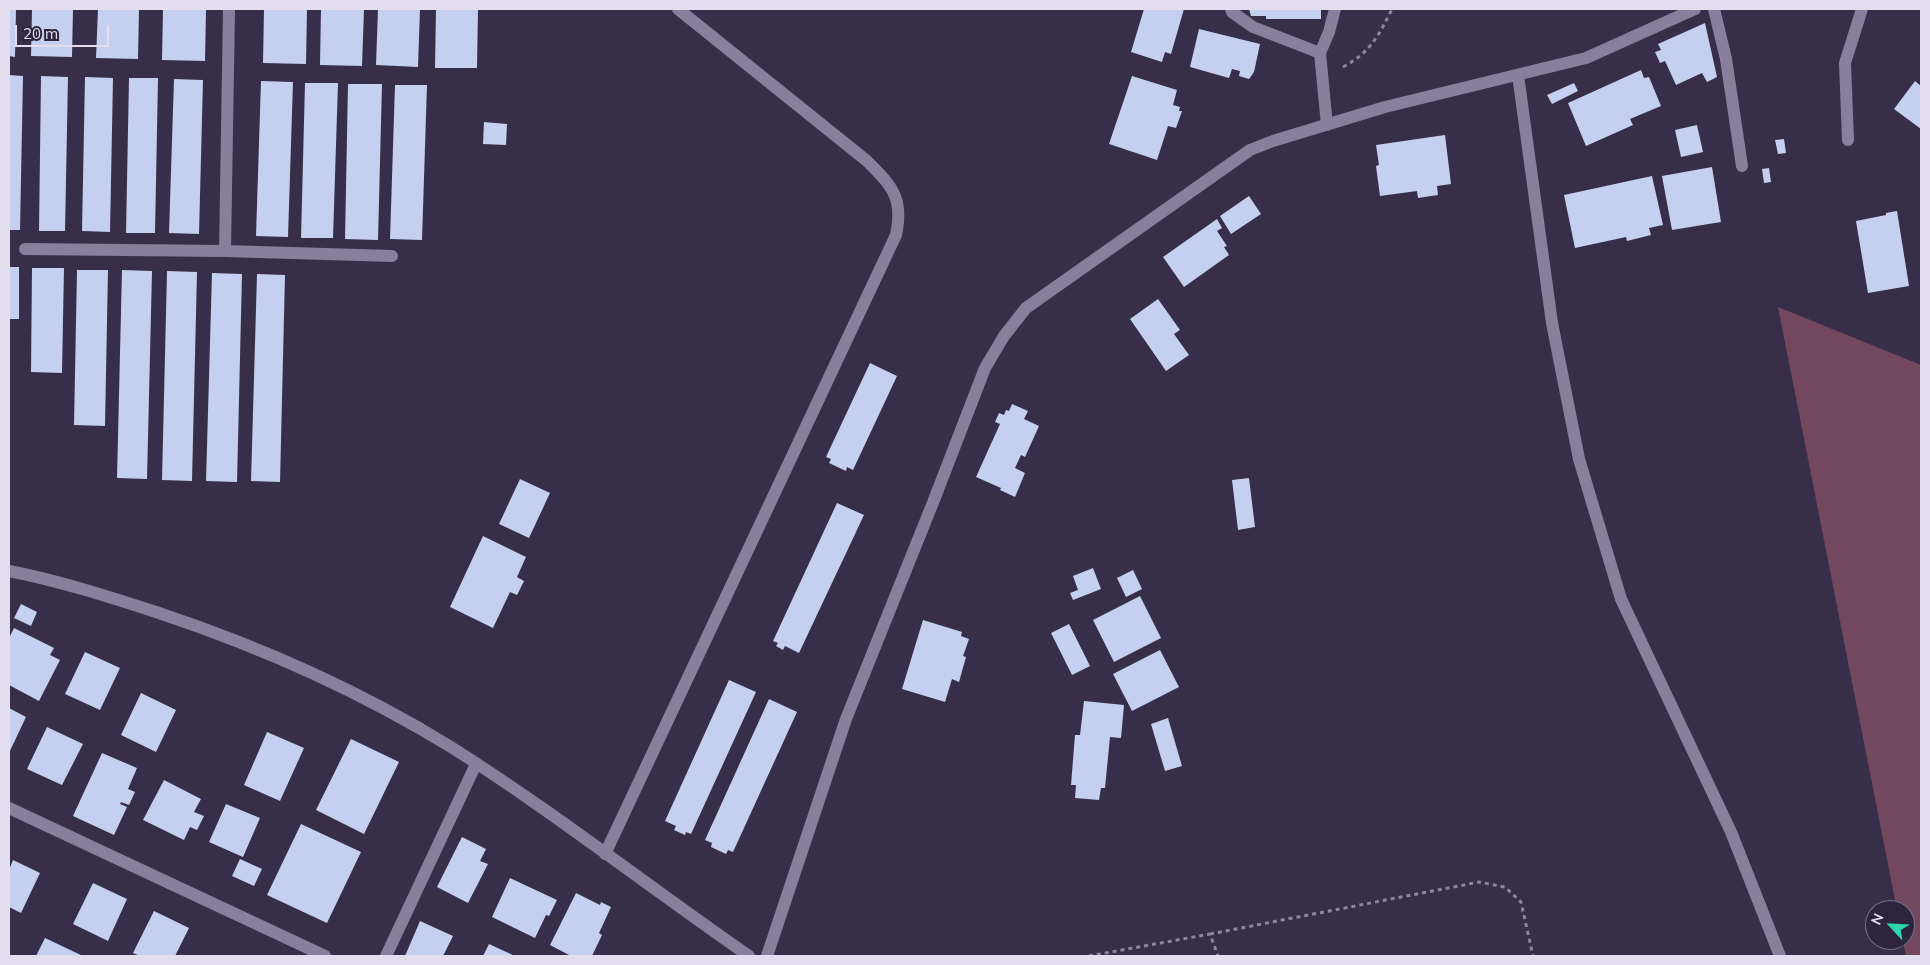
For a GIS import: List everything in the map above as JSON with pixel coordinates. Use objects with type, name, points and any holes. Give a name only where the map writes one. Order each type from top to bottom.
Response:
[{"type":"street","points":[[225,251],[229,9]]},
{"type":"street","points":[[605,854],[896,236],[900,217],[898,204],[885,180],[867,161],[678,9]]},
{"type":"street","points":[[1231,9],[1232,12],[1253,27],[1320,53]]},
{"type":"street","points":[[1327,125],[1320,53],[1329,32],[1335,9]]},
{"type":"street","points":[[767,956],[846,719],[934,500],[984,368],[1004,336],[1026,308],[1250,150],[1273,140],[1385,107],[1586,58],[1695,9]]},
{"type":"street","points":[[1714,9],[1726,59],[1742,166]]},
{"type":"street","points":[[1848,140],[1845,63],[1862,9]]},
{"type":"street","points":[[1518,75],[1552,323],[1579,459],[1621,599],[1731,832],[1780,956]]},
{"type":"street","points":[[25,249],[225,251],[392,256]]},
{"type":"street","points":[[9,571],[42,578],[127,602],[207,629],[289,662],[372,704],[450,746],[514,788],[749,956]]},
{"type":"street","points":[[386,956],[476,764]]},
{"type":"street","points":[[9,808],[325,956]]},
{"type":"path","points":[[1323,78],[1354,61],[1376,40],[1392,9]]},
{"type":"path","points":[[1089,956],[1479,882],[1505,887],[1521,902],[1532,956]]},
{"type":"path","points":[[1210,934],[1218,956]]},
{"type":"shaded area","points":[[1778,307],[1921,365],[1921,956],[1906,956],[1905,950],[1915,950],[1915,900],[1895,900]]},
{"type":"building","points":[[9,9],[16,9],[15,57],[9,56]]},
{"type":"building","points":[[32,9],[73,9],[72,57],[31,56]]},
{"type":"building","points":[[98,9],[139,9],[138,59],[96,58]]},
{"type":"building","points":[[163,9],[206,9],[205,61],[162,60]]},
{"type":"building","points":[[264,9],[307,9],[306,64],[263,63]]},
{"type":"building","points":[[321,9],[364,9],[362,66],[320,65]]},
{"type":"building","points":[[378,9],[420,9],[418,67],[376,65]]},
{"type":"building","points":[[436,9],[478,9],[477,68],[435,68]]},
{"type":"building","points":[[1144,9],[1184,9],[1171,54],[1165,52],[1162,62],[1131,52]]},
{"type":"building","points":[[1249,9],[1321,9],[1321,19],[1266,19],[1266,16],[1251,16]]},
{"type":"building","points":[[1705,23],[1717,77],[1707,82],[1702,73],[1676,85],[1665,61],[1660,63],[1655,52],[1661,50],[1658,44]]},
{"type":"building","points":[[1199,29],[1260,44],[1254,72],[1249,79],[1239,76],[1240,71],[1232,69],[1229,78],[1190,67]]},
{"type":"building","points":[[1641,70],[1644,78],[1649,77],[1661,106],[1630,119],[1633,125],[1586,146],[1568,103]]},
{"type":"building","points":[[9,75],[23,76],[20,230],[9,230]]},
{"type":"building","points":[[41,76],[68,77],[65,231],[39,231]]},
{"type":"building","points":[[1132,76],[1177,90],[1173,105],[1180,107],[1179,111],[1182,111],[1176,128],[1168,126],[1157,160],[1109,144]]},
{"type":"building","points":[[85,77],[113,78],[110,232],[82,231]]},
{"type":"building","points":[[129,78],[158,78],[155,233],[126,233]]},
{"type":"building","points":[[174,79],[203,80],[199,234],[169,233]]},
{"type":"building","points":[[261,81],[293,82],[288,237],[256,236]]},
{"type":"building","points":[[1915,81],[1921,86],[1921,129],[1894,109]]},
{"type":"building","points":[[305,83],[338,83],[333,238],[301,238]]},
{"type":"building","points":[[1574,83],[1578,91],[1552,104],[1547,95]]},
{"type":"building","points":[[348,84],[382,84],[378,240],[345,239]]},
{"type":"building","points":[[395,85],[427,85],[422,240],[390,239]]},
{"type":"building","points":[[484,122],[507,124],[506,145],[483,144]]},
{"type":"building","points":[[1697,125],[1703,152],[1681,157],[1675,130]]},
{"type":"building","points":[[1445,135],[1451,184],[1437,186],[1438,195],[1418,198],[1417,191],[1380,196],[1376,166],[1379,165],[1376,145]]},
{"type":"building","points":[[1784,139],[1786,153],[1778,154],[1775,140]]},
{"type":"building","points":[[1712,167],[1721,222],[1672,230],[1662,176]]},
{"type":"building","points":[[1769,168],[1771,182],[1764,183],[1762,169]]},
{"type":"building","points":[[1652,176],[1663,225],[1649,228],[1651,235],[1627,241],[1626,237],[1575,248],[1564,195]]},
{"type":"building","points":[[1249,196],[1261,214],[1231,234],[1220,216]]},
{"type":"building","points":[[1897,211],[1909,286],[1868,293],[1856,221]]},
{"type":"building","points":[[1217,219],[1222,228],[1217,231],[1227,246],[1224,247],[1229,255],[1184,287],[1163,257]]},
{"type":"building","points":[[9,267],[19,267],[19,319],[9,319]]},
{"type":"building","points":[[32,268],[64,268],[62,373],[31,372]]},
{"type":"building","points":[[77,270],[108,270],[105,426],[74,425]]},
{"type":"building","points":[[122,270],[152,271],[147,479],[117,478]]},
{"type":"building","points":[[167,271],[197,272],[192,481],[162,480]]},
{"type":"building","points":[[212,273],[242,274],[237,482],[206,481]]},
{"type":"building","points":[[257,274],[285,275],[280,482],[251,481]]},
{"type":"building","points":[[1158,299],[1180,330],[1174,334],[1189,355],[1166,371],[1130,319]]},
{"type":"building","points":[[870,363],[897,376],[853,470],[847,467],[846,471],[829,463],[831,459],[826,457]]},
{"type":"building","points":[[1012,404],[1028,411],[1024,419],[1039,426],[1025,457],[1021,455],[1015,468],[1025,473],[1015,497],[1000,490],[1001,488],[976,477],[1000,424],[995,422],[999,413],[1004,415],[1006,410],[1009,411]]},
{"type":"building","points":[[1249,478],[1255,527],[1238,530],[1232,480]]},
{"type":"building","points":[[520,479],[550,493],[529,538],[499,524]]},
{"type":"building","points":[[837,503],[864,515],[799,653],[785,646],[783,650],[776,646],[778,643],[773,641]]},
{"type":"building","points":[[483,536],[526,557],[517,577],[524,581],[517,595],[510,592],[493,628],[450,607]]},
{"type":"building","points":[[1093,568],[1101,589],[1073,600],[1070,593],[1078,590],[1073,576]]},
{"type":"building","points":[[1133,570],[1142,589],[1126,597],[1117,578]]},
{"type":"building","points":[[1140,596],[1161,638],[1114,662],[1093,620]]},
{"type":"building","points":[[21,604],[37,612],[31,626],[14,618]]},
{"type":"building","points":[[923,620],[962,632],[961,636],[969,639],[963,656],[966,657],[959,682],[952,679],[945,702],[902,689]]},
{"type":"building","points":[[1069,624],[1090,666],[1072,675],[1051,633]]},
{"type":"building","points":[[14,628],[54,648],[50,655],[60,660],[39,701],[9,685],[9,638]]},
{"type":"building","points":[[1160,650],[1179,687],[1132,711],[1113,674]]},
{"type":"building","points":[[85,652],[120,668],[100,710],[65,694]]},
{"type":"building","points":[[729,680],[756,692],[691,834],[686,832],[685,835],[674,830],[676,826],[665,821]]},
{"type":"building","points":[[141,693],[176,710],[156,752],[121,735]]},
{"type":"building","points":[[769,699],[797,712],[733,852],[728,850],[726,854],[711,847],[712,843],[705,840]]},
{"type":"building","points":[[1084,701],[1124,705],[1121,738],[1110,737],[1105,788],[1101,788],[1099,800],[1075,798],[1076,785],[1071,785],[1075,735],[1080,735]]},
{"type":"building","points":[[9,708],[26,717],[9,753]]},
{"type":"building","points":[[1168,718],[1182,766],[1165,771],[1151,724]]},
{"type":"building","points":[[47,727],[83,744],[62,785],[27,769]]},
{"type":"building","points":[[267,732],[304,748],[280,801],[244,785]]},
{"type":"building","points":[[351,739],[399,762],[364,834],[316,810]]},
{"type":"building","points":[[102,753],[137,768],[128,789],[135,792],[129,805],[121,802],[120,804],[127,807],[114,835],[73,816]]},
{"type":"building","points":[[164,780],[201,799],[194,812],[204,816],[197,830],[190,827],[184,840],[143,820]]},
{"type":"building","points":[[226,804],[260,818],[243,857],[209,842]]},
{"type":"building","points":[[301,824],[361,852],[327,923],[267,895]]},
{"type":"building","points":[[462,837],[486,849],[480,861],[488,864],[468,903],[437,887]]},
{"type":"building","points":[[240,859],[262,869],[254,886],[232,876]]},
{"type":"building","points":[[13,860],[40,873],[21,913],[9,907],[9,870]]},
{"type":"building","points":[[510,878],[557,900],[549,916],[546,915],[535,938],[492,917]]},
{"type":"building","points":[[93,883],[127,899],[108,941],[73,924]]},
{"type":"building","points":[[576,893],[600,905],[601,902],[611,907],[599,933],[602,935],[592,956],[571,956],[550,945]]},
{"type":"building","points":[[154,911],[189,928],[175,956],[140,956],[133,953]]},
{"type":"building","points":[[420,921],[453,936],[443,956],[405,956]]},
{"type":"building","points":[[45,938],[83,956],[36,956]]},
{"type":"building","points":[[489,944],[515,956],[483,956]]}]
